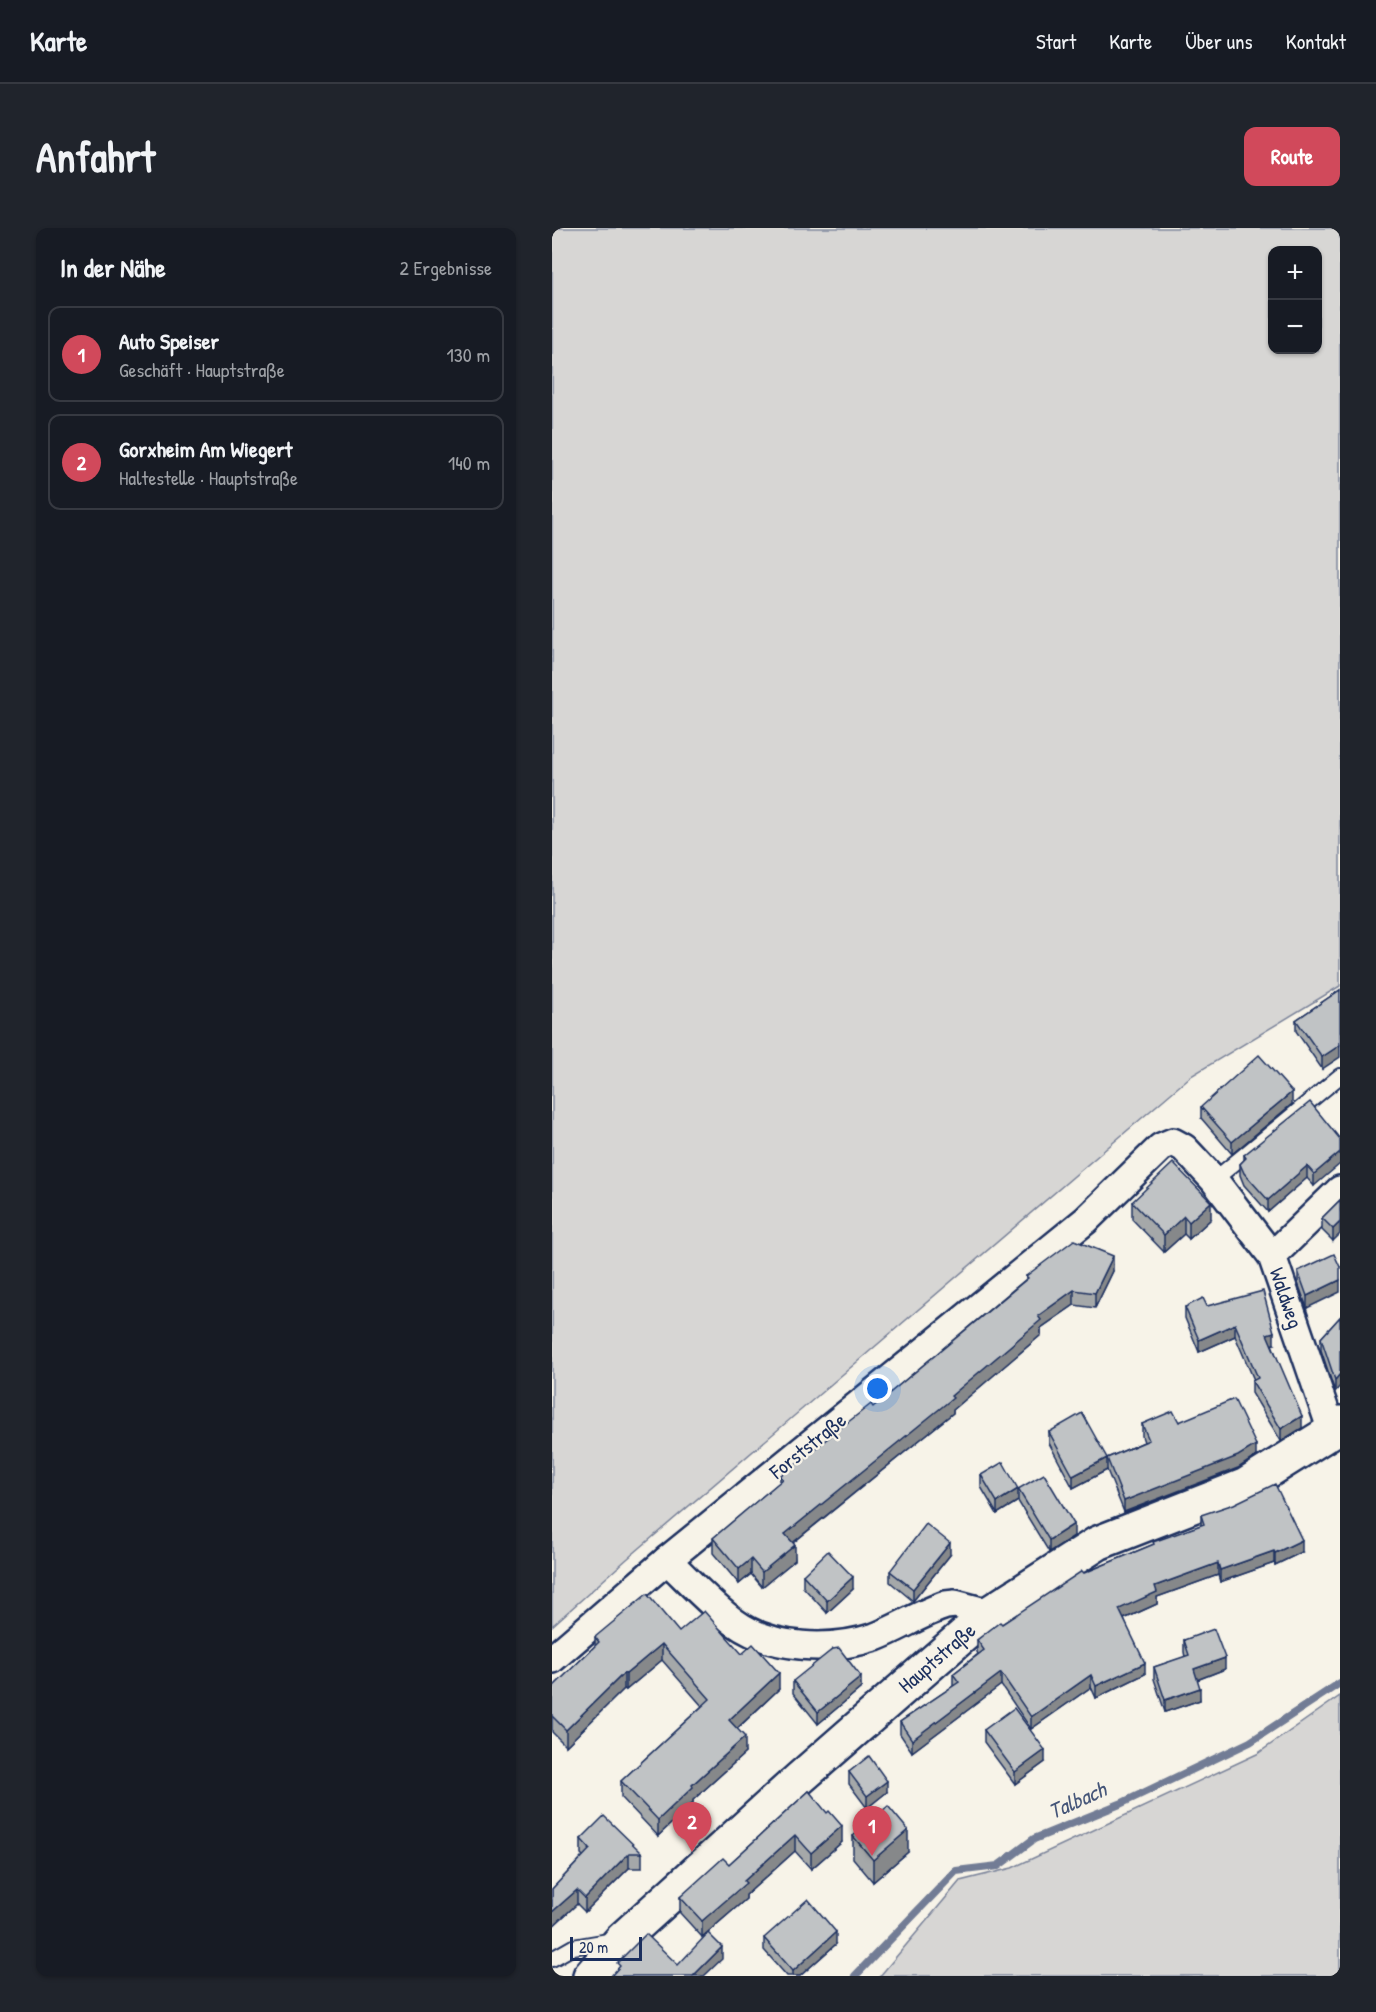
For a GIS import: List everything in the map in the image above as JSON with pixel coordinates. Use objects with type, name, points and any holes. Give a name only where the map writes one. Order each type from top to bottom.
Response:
[{"type":"main road","name":"Hauptstraße","points":[[590,1976],[622,1939],[799,1779],[989,1613],[1098,1543],[1246,1485],[1336,1427]]},
{"type":"street","name":"Waldweg","points":[[1173,1142],[1184,1148],[1214,1180],[1272,1256],[1336,1427]]},
{"type":"street","name":"Forststraße","points":[[552,1659],[667,1560],[1086,1220],[1161,1147],[1173,1142]]},
{"type":"street","points":[[1272,1256],[1340,1190]]},
{"type":"street","points":[[667,1560],[734,1622],[752,1633],[773,1640],[811,1646],[855,1642],[890,1631],[946,1605],[989,1613]]},
{"type":"lane","points":[[1214,1180],[1340,1076]]},
{"type":"lane","points":[[552,1959],[573,1947],[622,1939]]},
{"type":"shaded area","points":[[552,228],[1340,228],[1340,986],[1191,1076],[627,1559],[552,1626]]},
{"type":"shaded area","points":[[1340,1696],[1340,1976],[880,1976],[960,1881],[1012,1868],[1257,1754]]},
{"type":"building","points":[[1340,990],[1340,1045],[1322,1057],[1296,1020]]},
{"type":"building","points":[[1259,1055],[1292,1092],[1232,1142],[1201,1107]]},
{"type":"building","points":[[1310,1102],[1340,1139],[1340,1152],[1314,1174],[1307,1166],[1268,1200],[1244,1173],[1240,1164],[1246,1158],[1244,1155]]},
{"type":"building","points":[[1173,1163],[1211,1202],[1189,1222],[1184,1216],[1164,1235],[1132,1202]]},
{"type":"building","points":[[1340,1200],[1340,1222],[1333,1229],[1322,1218]]},
{"type":"building","points":[[1074,1240],[1113,1256],[1095,1293],[1074,1290],[1038,1316],[1041,1320],[951,1396],[953,1398],[785,1534],[795,1545],[762,1572],[751,1559],[739,1569],[713,1538],[783,1479],[780,1476],[871,1404],[873,1407],[1028,1278],[1026,1276]]},
{"type":"building","points":[[1334,1254],[1340,1267],[1340,1280],[1307,1296],[1298,1271]]},
{"type":"building","points":[[1263,1291],[1274,1332],[1267,1334],[1302,1416],[1281,1429],[1252,1381],[1258,1378],[1235,1324],[1199,1340],[1185,1307],[1203,1298],[1207,1306]]},
{"type":"building","points":[[1340,1317],[1340,1374],[1335,1380],[1321,1338]]},
{"type":"building","points":[[1234,1399],[1256,1445],[1238,1456],[1124,1501],[1107,1458],[1149,1440],[1142,1424],[1173,1411],[1179,1422]]},
{"type":"building","points":[[1082,1413],[1107,1458],[1073,1476],[1049,1432]]},
{"type":"building","points":[[1003,1462],[1018,1489],[997,1502],[981,1475]]},
{"type":"building","points":[[1044,1474],[1074,1524],[1049,1540],[1018,1489]]},
{"type":"building","points":[[1275,1484],[1302,1540],[1275,1553],[1274,1551],[1220,1570],[1218,1563],[1155,1586],[1157,1592],[1119,1609],[1145,1663],[1096,1686],[1091,1675],[1031,1717],[1001,1673],[912,1740],[900,1722],[959,1682],[953,1674],[984,1650],[977,1640],[1000,1622],[1002,1624],[1082,1571],[1084,1573],[1154,1544],[1153,1542],[1204,1524],[1201,1515],[1234,1504]]},
{"type":"building","points":[[926,1524],[950,1543],[913,1589],[890,1571]]},
{"type":"building","points":[[828,1551],[853,1577],[827,1601],[803,1575]]},
{"type":"building","points":[[647,1594],[679,1632],[704,1611],[742,1654],[753,1644],[779,1673],[729,1720],[745,1737],[692,1785],[693,1787],[658,1820],[621,1781],[710,1699],[662,1644],[626,1674],[624,1673],[566,1730],[552,1716],[552,1688],[599,1642],[595,1637]]},
{"type":"building","points":[[1214,1629],[1225,1658],[1194,1669],[1200,1688],[1165,1700],[1154,1667],[1189,1655],[1184,1640]]},
{"type":"building","points":[[839,1648],[861,1677],[818,1712],[793,1681],[833,1649]]},
{"type":"building","points":[[1014,1708],[1045,1750],[1015,1772],[984,1730]]},
{"type":"building","points":[[869,1756],[887,1781],[867,1796],[849,1772]]},
{"type":"building","points":[[809,1791],[827,1813],[829,1811],[842,1826],[811,1853],[795,1835],[744,1881],[746,1883],[702,1921],[680,1897],[723,1858],[729,1864]]},
{"type":"building","points":[[888,1806],[908,1830],[873,1860],[853,1836]]},
{"type":"building","points":[[604,1816],[642,1853],[629,1853],[585,1898],[577,1890],[552,1912],[552,1889],[590,1849],[581,1839]]},
{"type":"building","points":[[808,1899],[836,1932],[793,1971],[764,1938]]},
{"type":"building","points":[[708,1933],[722,1947],[693,1976],[611,1976],[620,1966],[617,1963],[646,1934],[678,1965]]},
{"type":"waterway","name":"Talbach","points":[[855,1976],[956,1871],[998,1866],[1034,1839],[1120,1804],[1250,1742],[1340,1683]]},
{"type":"place","name":"Gorxheim Am Wiegert","points":[[692,1852]]},
{"type":"place","name":"Auto Speiser","points":[[872,1856]]}]
